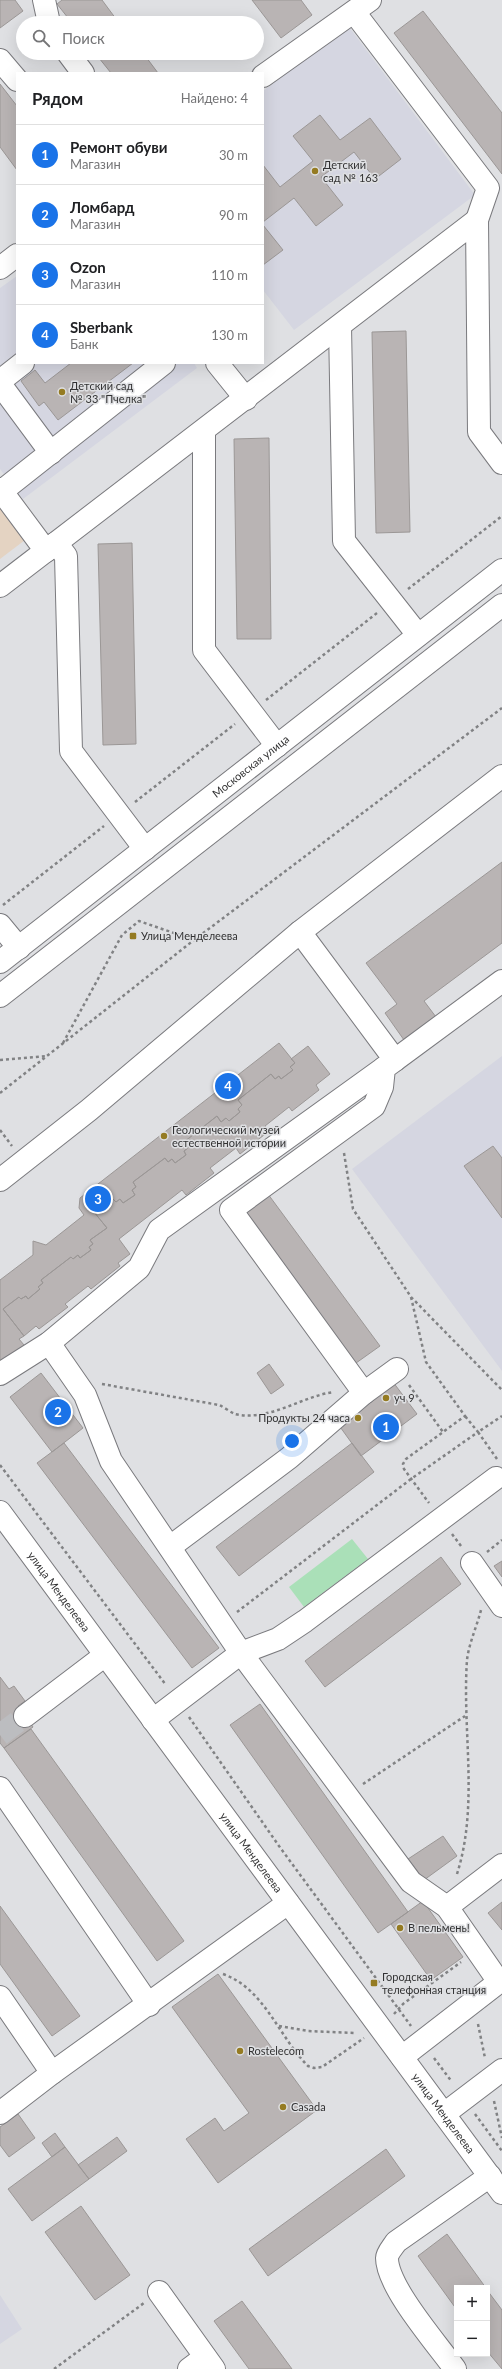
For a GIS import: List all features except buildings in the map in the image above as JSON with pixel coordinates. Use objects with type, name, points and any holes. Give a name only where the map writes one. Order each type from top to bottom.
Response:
[{"type":"main road","points":[[44,0],[47,16]]},
{"type":"main road","points":[[264,75],[362,6],[488,188],[477,220],[479,432],[502,463]]},
{"type":"main road","points":[[0,60],[16,79]]},
{"type":"main road","points":[[73,60],[82,72]]},
{"type":"main road","points":[[0,586],[204,432],[477,220]]},
{"type":"main road","points":[[0,268],[16,256]]},
{"type":"main road","points":[[340,326],[344,541],[418,636]]},
{"type":"main road","points":[[23,364],[0,383],[51,453]]},
{"type":"main road","points":[[145,849],[71,751],[66,556],[51,547],[1,490],[51,453],[163,364]]},
{"type":"main road","points":[[218,364],[246,399]]},
{"type":"main road","points":[[204,432],[204,650],[277,746]]},
{"type":"main road","name":"Московская улица","points":[[0,962],[502,570]]},
{"type":"main road","points":[[0,996],[502,605]]},
{"type":"main road","points":[[0,1180],[89,1110],[300,932],[502,776]]},
{"type":"main road","points":[[0,925],[19,948]]},
{"type":"main road","points":[[300,932],[390,1064]]},
{"type":"main road","points":[[0,1374],[49,1342],[139,1268],[159,1230],[390,1064],[502,981]]},
{"type":"main road","points":[[231,1210],[374,1106],[390,1064]]},
{"type":"main road","points":[[216,1188],[364,1393]]},
{"type":"main road","points":[[49,1342],[85,1395],[111,1461],[221,1625],[411,1882],[447,1907],[499,1982],[402,2057]]},
{"type":"main road","points":[[170,1547],[289,1458],[364,1393],[397,1368]]},
{"type":"main road","points":[[153,1720],[241,1653],[278,1639],[305,1621],[441,1519],[497,1469]]},
{"type":"main road","name":"улица Менделеева","points":[[0,1512],[104,1656],[153,1720],[496,2185]]},
{"type":"main road","points":[[472,1563],[502,1606]]},
{"type":"main road","points":[[25,1716],[104,1656]]},
{"type":"main road","points":[[0,1788],[149,2005]]},
{"type":"main road","points":[[447,1907],[502,1865]]},
{"type":"main road","points":[[3,2105],[52,2073],[149,2005],[288,1903]]},
{"type":"main road","points":[[0,1997],[52,2073]]},
{"type":"main road","points":[[444,2114],[502,2070]]},
{"type":"main road","points":[[455,2369],[398,2291],[389,2273],[387,2256],[396,2242],[496,2185]]},
{"type":"main road","points":[[159,2292],[202,2365]]},
{"type":"path","points":[[0,1093],[62,1046],[194,940],[502,708]]},
{"type":"path","points":[[62,1046],[122,935],[139,921],[194,940]]},
{"type":"path","points":[[0,1060],[48,1056]]},
{"type":"path","points":[[341,1131],[353,1209],[411,1297],[502,1390]]},
{"type":"path","points":[[411,1297],[426,1362],[478,1432],[497,1469]]},
{"type":"path","points":[[397,1368],[443,1432]]},
{"type":"path","points":[[74,1379],[219,1405],[235,1414],[258,1414],[277,1410],[319,1394],[337,1391],[364,1393]]},
{"type":"path","points":[[465,1416],[406,1459],[403,1464],[404,1469],[472,1563]]},
{"type":"path","points":[[221,1625],[411,1479],[502,1416]]},
{"type":"path","points":[[0,1465],[177,1701],[279,1846],[502,2151]]},
{"type":"path","points":[[447,1907],[462,1858],[468,1820],[466,1716],[467,1658],[488,1586]]},
{"type":"path","points":[[346,1796],[466,1716]]},
{"type":"path","points":[[398,2010],[477,1950]]},
{"type":"path","points":[[202,1966],[238,1979],[251,1990],[303,2061],[314,2068],[322,2067],[360,2041]]},
{"type":"path","points":[[278,2026],[308,2031],[354,2034]]},
{"type":"path","points":[[54,2369],[159,2292]]},
{"type":"shaded area","points":[[349,27],[475,195],[294,330],[264,291],[264,90]]},
{"type":"shaded area","points":[[16,277],[16,364],[195,364],[197,368],[23,499],[0,469],[0,288]]},
{"type":"shaded area","points":[[0,507],[25,540],[0,559]]},
{"type":"shaded area","points":[[502,1056],[502,1371],[352,1169]]},
{"type":"shaded area","points":[[0,2295],[22,2329],[0,2344]]},
{"type":"green space","points":[[352,1539],[368,1559],[304,1607],[289,1587]]},
{"type":"tunnel","points":[[0,1735],[25,1716]]},
{"type":"place","name":"Детский сад № 163","points":[[315,171]]},
{"type":"place","name":"Детский сад № 33 \"Пчелка\"","points":[[62,392]]},
{"type":"place","name":"Улица Менделеева","points":[[133,936]]},
{"type":"place","name":"Sberbank","points":[[228,1086]]},
{"type":"place","name":"Геологический музей естественной истории","points":[[164,1136]]},
{"type":"place","name":"Ozon","points":[[98,1199]]},
{"type":"place","name":"уч 9","points":[[386,1398]]},
{"type":"place","name":"Ломбард","points":[[58,1412]]},
{"type":"place","name":"Продукты 24 часа","points":[[358,1418]]},
{"type":"place","name":"Ремонт обуви","points":[[386,1427]]},
{"type":"place","name":"В пельмень!","points":[[400,1928]]},
{"type":"place","name":"Городская телефонная станция","points":[[374,1983]]},
{"type":"place","name":"Rostelecom","points":[[240,2051]]},
{"type":"place","name":"Casada","points":[[283,2107]]}]
